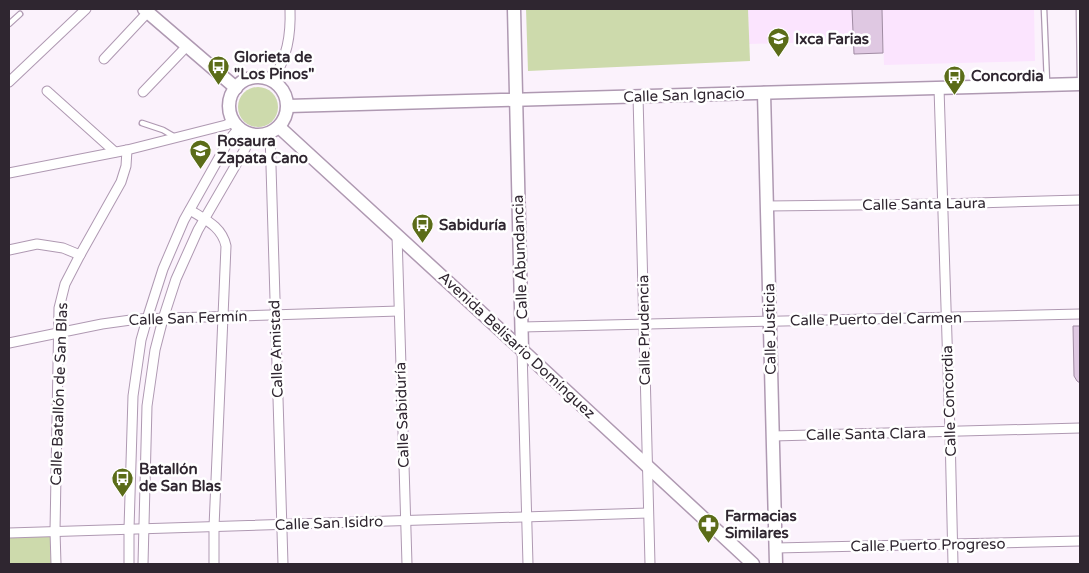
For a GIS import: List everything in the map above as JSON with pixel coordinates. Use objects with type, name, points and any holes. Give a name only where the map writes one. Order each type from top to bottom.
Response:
[{"type":"street","points":[[9,82],[86,9]]},
{"type":"street","points":[[273,80],[287,50],[290,9]]},
{"type":"street","name":"Calle Abundancia","points":[[514,9],[528,564]]},
{"type":"street","points":[[104,59],[146,10],[236,88]]},
{"type":"street","points":[[143,92],[187,46]]},
{"type":"street","points":[[254,77],[264,77],[273,80],[281,87],[286,96],[287,114],[284,121],[275,130],[264,135],[252,135],[236,125],[230,114],[230,99],[236,88],[245,80],[254,77]]},
{"type":"street","name":"Calle San Ignacio","points":[[288,106],[1080,84]]},
{"type":"street","name":"Calle Concordia","points":[[940,88],[953,564]]},
{"type":"street","points":[[47,91],[115,152]]},
{"type":"street","name":"Calle Justicia","points":[[764,93],[776,564]]},
{"type":"street","name":"Calle Prudencia","points":[[638,96],[650,564]]},
{"type":"street","points":[[9,173],[126,150],[226,125],[236,125]]},
{"type":"street","points":[[129,564],[133,396],[141,340],[163,269],[184,220],[236,125]]},
{"type":"street","name":"Avenida Belisario Domínguez","points":[[275,130],[397,235],[752,564]]},
{"type":"street","name":"Calle Amistad","points":[[275,130],[275,315],[283,564]]},
{"type":"street","points":[[143,564],[146,406],[155,350],[176,278],[198,230],[252,135]]},
{"type":"street","name":"Calle Batallón de San Blas","points":[[56,564],[59,308],[65,284],[121,182],[126,166],[126,150]]},
{"type":"street","name":"Calle Santa Laura","points":[[767,206],[1080,200]]},
{"type":"street","points":[[190,210],[220,230],[226,246],[214,564]]},
{"type":"street","name":"Calle Sabiduría","points":[[397,235],[407,564]]},
{"type":"street","points":[[9,250],[37,244],[63,248],[80,255]]},
{"type":"street","name":"Calle San Fermín","points":[[9,343],[120,321],[399,312]]},
{"type":"street","name":"Calle Puerto del Carmen","points":[[522,327],[1080,314]]},
{"type":"street","name":"Calle Santa Clara","points":[[773,436],[1080,428]]},
{"type":"street","name":"Calle San Isidro","points":[[9,533],[648,514]]},
{"type":"street","name":"Calle Puerto Progreso","points":[[776,548],[1080,541]]},
{"type":"lane","points":[[1044,9],[1047,85]]},
{"type":"lane","points":[[1078,9],[1080,84]]},
{"type":"lane","points":[[9,24],[20,14]]},
{"type":"lane","points":[[142,123],[163,130],[176,138]]},
{"type":"shaded area","points":[[748,9],[852,9],[854,41],[749,44]]},
{"type":"shaded area","points":[[882,9],[1034,9],[1035,61],[884,65]]},
{"type":"green space","points":[[526,9],[748,9],[750,61],[528,71]]},
{"type":"green space","points":[[262,87],[269,90],[275,96],[278,107],[277,115],[269,124],[262,127],[254,127],[247,124],[239,115],[238,103],[241,96],[250,88]]},
{"type":"green space","points":[[50,536],[51,564],[9,564],[9,538]]},
{"type":"building","points":[[852,9],[882,9],[883,53],[854,54]]},
{"type":"building","points":[[1073,326],[1080,326],[1080,383],[1074,376]]},
{"type":"place","name":"Ixca Farias","points":[[779,58]]},
{"type":"place","name":"Glorieta de \"Los Pinos\"","points":[[218,85]]},
{"type":"place","name":"Concordia","points":[[955,95]]},
{"type":"place","name":"Rosaura Zapata Cano","points":[[201,169]]},
{"type":"place","name":"Sabiduría","points":[[423,244]]},
{"type":"place","name":"Batallón de San Blas","points":[[123,497]]},
{"type":"place","name":"Farmacias Similares","points":[[709,544]]}]
